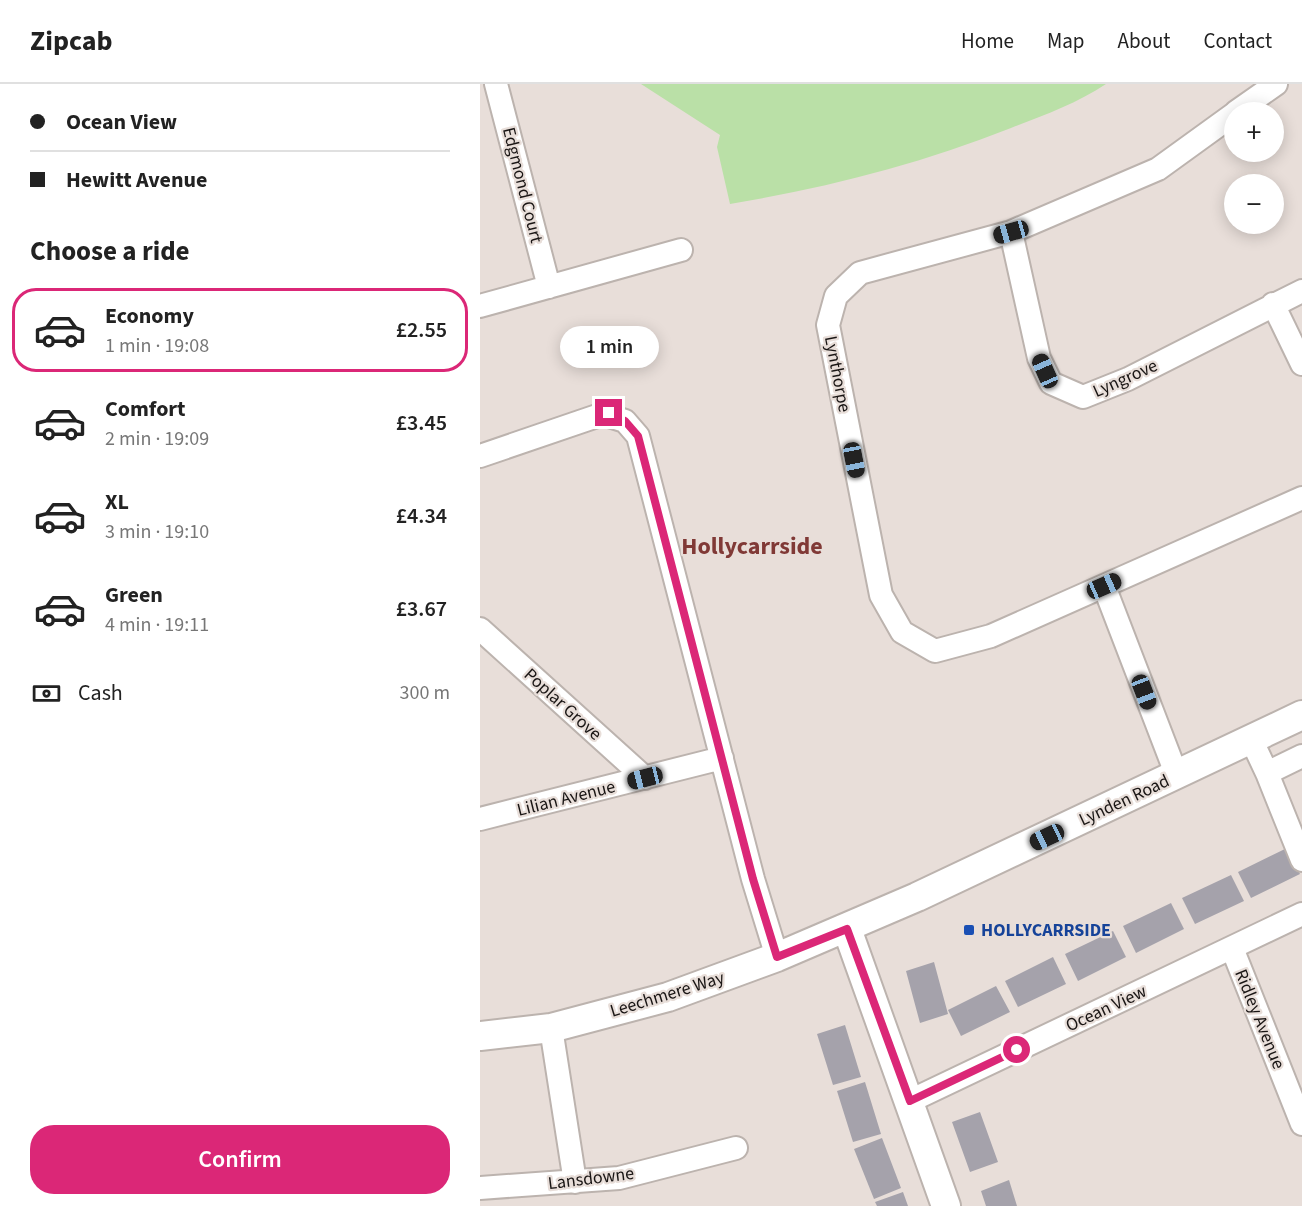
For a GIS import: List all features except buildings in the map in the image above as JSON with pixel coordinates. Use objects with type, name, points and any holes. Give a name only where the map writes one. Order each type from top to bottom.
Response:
[{"type":"street","name":"Edgmond Court","points":[[496,84],[549,287]]},
{"type":"street","name":"Lynthorpe","points":[[1251,102],[1276,84]]},
{"type":"street","name":"Lynthorpe","points":[[1224,121],[1158,169],[1011,232],[860,273],[836,296],[828,325],[881,595],[902,632],[935,651],[991,636],[1302,498]]},
{"type":"street","name":"Lyngrove","points":[[1011,232],[1039,358],[1050,383],[1083,397],[1128,380],[1302,291]]},
{"type":"street","points":[[480,306],[681,250]]},
{"type":"street","points":[[1273,304],[1302,364]]},
{"type":"street","points":[[480,456],[603,414],[619,417],[638,436],[768,932],[777,957]]},
{"type":"street","points":[[1104,586],[1177,776]]},
{"type":"street","name":"Poplar Grove","points":[[480,629],[645,778]]},
{"type":"street","name":"Lynden Road","points":[[847,929],[1177,776],[1302,715]]},
{"type":"street","points":[[1251,739],[1267,772],[1302,860]]},
{"type":"street","points":[[1267,772],[1302,756]]},
{"type":"street","name":"Lilian Avenue","points":[[480,819],[722,758]]},
{"type":"street","name":"Ocean View","points":[[910,1101],[1302,914]]},
{"type":"street","points":[[847,929],[946,1206]]},
{"type":"street","name":"Leechmere Way","points":[[480,1036],[551,1028],[668,997],[847,929]]},
{"type":"street","name":"Ridley Avenue","points":[[1232,948],[1302,1124]]},
{"type":"street","points":[[551,1028],[575,1182]]},
{"type":"street","name":"Lansdowne","points":[[480,1188],[619,1178],[736,1148]]},
{"type":"green space","points":[[641,84],[1106,84],[1060,109],[942,153],[872,174],[730,204],[717,147],[720,135]]},
{"type":"place","name":"HOLLYCARRSIDE","points":[[969,930]]},
{"type":"district","name":"Hollycarrside","points":[[752,546]]},
{"type":"route","points":[[609,413],[625,421],[638,436],[753,879],[777,957],[847,929],[910,1101],[1017,1050]]}]
